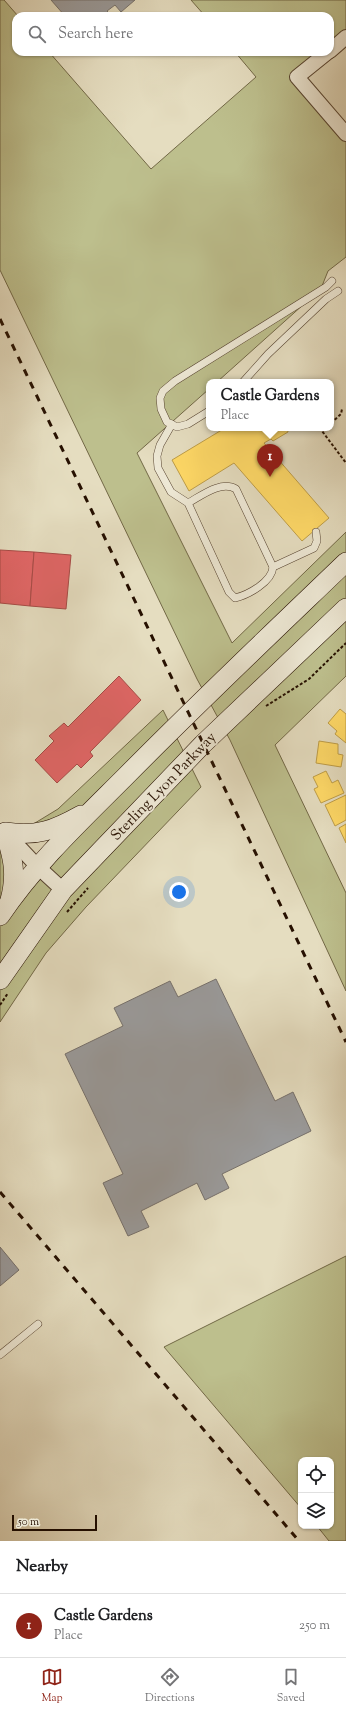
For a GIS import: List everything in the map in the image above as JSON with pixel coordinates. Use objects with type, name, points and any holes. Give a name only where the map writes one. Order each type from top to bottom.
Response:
[{"type":"main road","points":[[5,909],[38,867],[94,807],[189,712],[346,562]]},
{"type":"main road","name":"Sterling Lyon Parkway","points":[[4,986],[63,890],[203,744],[346,608]]},
{"type":"main road","points":[[3,829],[22,835],[40,833],[67,822],[94,807]]},
{"type":"main road","points":[[3,829],[11,852],[14,883],[5,909]]},
{"type":"street","points":[[334,47],[346,37]]},
{"type":"street","points":[[323,56],[297,77],[346,134]]},
{"type":"street","points":[[3,829],[38,867],[63,890]]},
{"type":"lane","points":[[206,413],[188,424],[177,427],[167,422],[161,409],[160,398],[163,391],[175,381],[326,287],[332,281]]},
{"type":"lane","points":[[246,379],[268,354],[326,299],[338,291]]},
{"type":"lane","points":[[172,424],[160,445],[157,456],[158,468],[171,492],[188,503],[229,592],[235,598],[249,594],[270,576],[273,567],[236,490],[231,487],[220,487],[188,503]]},
{"type":"lane","points":[[273,567],[314,548],[316,532]]},
{"type":"lane","points":[[0,1355],[38,1324]]},
{"type":"path","points":[[334,420],[341,414],[342,409]]},
{"type":"path","points":[[322,431],[346,463]]},
{"type":"path","points":[[264,708],[308,679],[346,643]]},
{"type":"path","points":[[64,917],[92,883]]},
{"type":"path","points":[[0,1005],[4,986]]},
{"type":"green space","points":[[0,0],[4,0],[14,12],[12,12],[12,56],[52,56],[151,169],[256,77],[238,56],[324,56],[297,77],[346,134],[346,257],[328,271],[322,286],[304,304],[220,379],[206,379],[206,392],[137,453],[232,643],[346,532],[346,676],[275,745],[346,893],[346,991],[230,740],[197,679],[0,270]]},
{"type":"green space","points":[[191,0],[346,0],[346,37],[334,48],[334,12],[202,12]]},
{"type":"green space","points":[[163,710],[201,787],[86,907],[46,953],[0,1022],[0,826],[6,832],[35,823],[58,809]],"holes":[[[93,809],[10,901],[22,835]]]},
{"type":"green space","points":[[346,1256],[346,1541],[329,1541],[319,1529],[334,1529],[334,1457],[298,1457],[298,1504],[164,1347]]},
{"type":"building: Homes","points":[[220,431],[288,431],[273,441],[271,439],[264,443],[329,518],[302,541],[234,463],[189,491],[172,460]]},
{"type":"building: Homes","points":[[340,709],[346,714],[346,743],[335,734],[337,731],[328,723]]},
{"type":"building: Homes","points":[[319,741],[338,744],[338,754],[343,755],[341,767],[316,763]]},
{"type":"building: Homes","points":[[326,771],[332,783],[338,780],[344,793],[321,803],[314,789],[318,787],[313,777]]},
{"type":"building: Homes","points":[[346,795],[346,820],[335,826],[325,805]]},
{"type":"building: Homes","points":[[346,824],[346,843],[339,828]]},
{"type":"building: Shops","points":[[0,550],[34,552],[30,606],[0,603]]},
{"type":"building: Shops","points":[[34,552],[71,555],[66,609],[30,606]]},
{"type":"building: Shops","points":[[119,676],[141,700],[90,752],[93,756],[81,768],[77,764],[57,783],[35,760],[54,741],[49,736],[64,723],[68,727]]},
{"type":"building: Industry","points":[[51,0],[135,0],[121,12],[115,5],[107,11],[108,12],[62,12]]},
{"type":"building: Industry","points":[[216,979],[275,1101],[293,1092],[311,1131],[222,1174],[229,1188],[205,1200],[197,1183],[141,1211],[149,1227],[128,1236],[103,1183],[123,1174],[65,1054],[123,1026],[114,1008],[170,981],[178,997]]},
{"type":"building: Industry","points":[[0,1247],[19,1270],[0,1286]]},
{"type":"railway","points":[[0,319],[346,1042]]},
{"type":"railway","points":[[0,1192],[299,1541]]},
{"type":"place","name":"Castle Gardens","points":[[270,477]]}]
